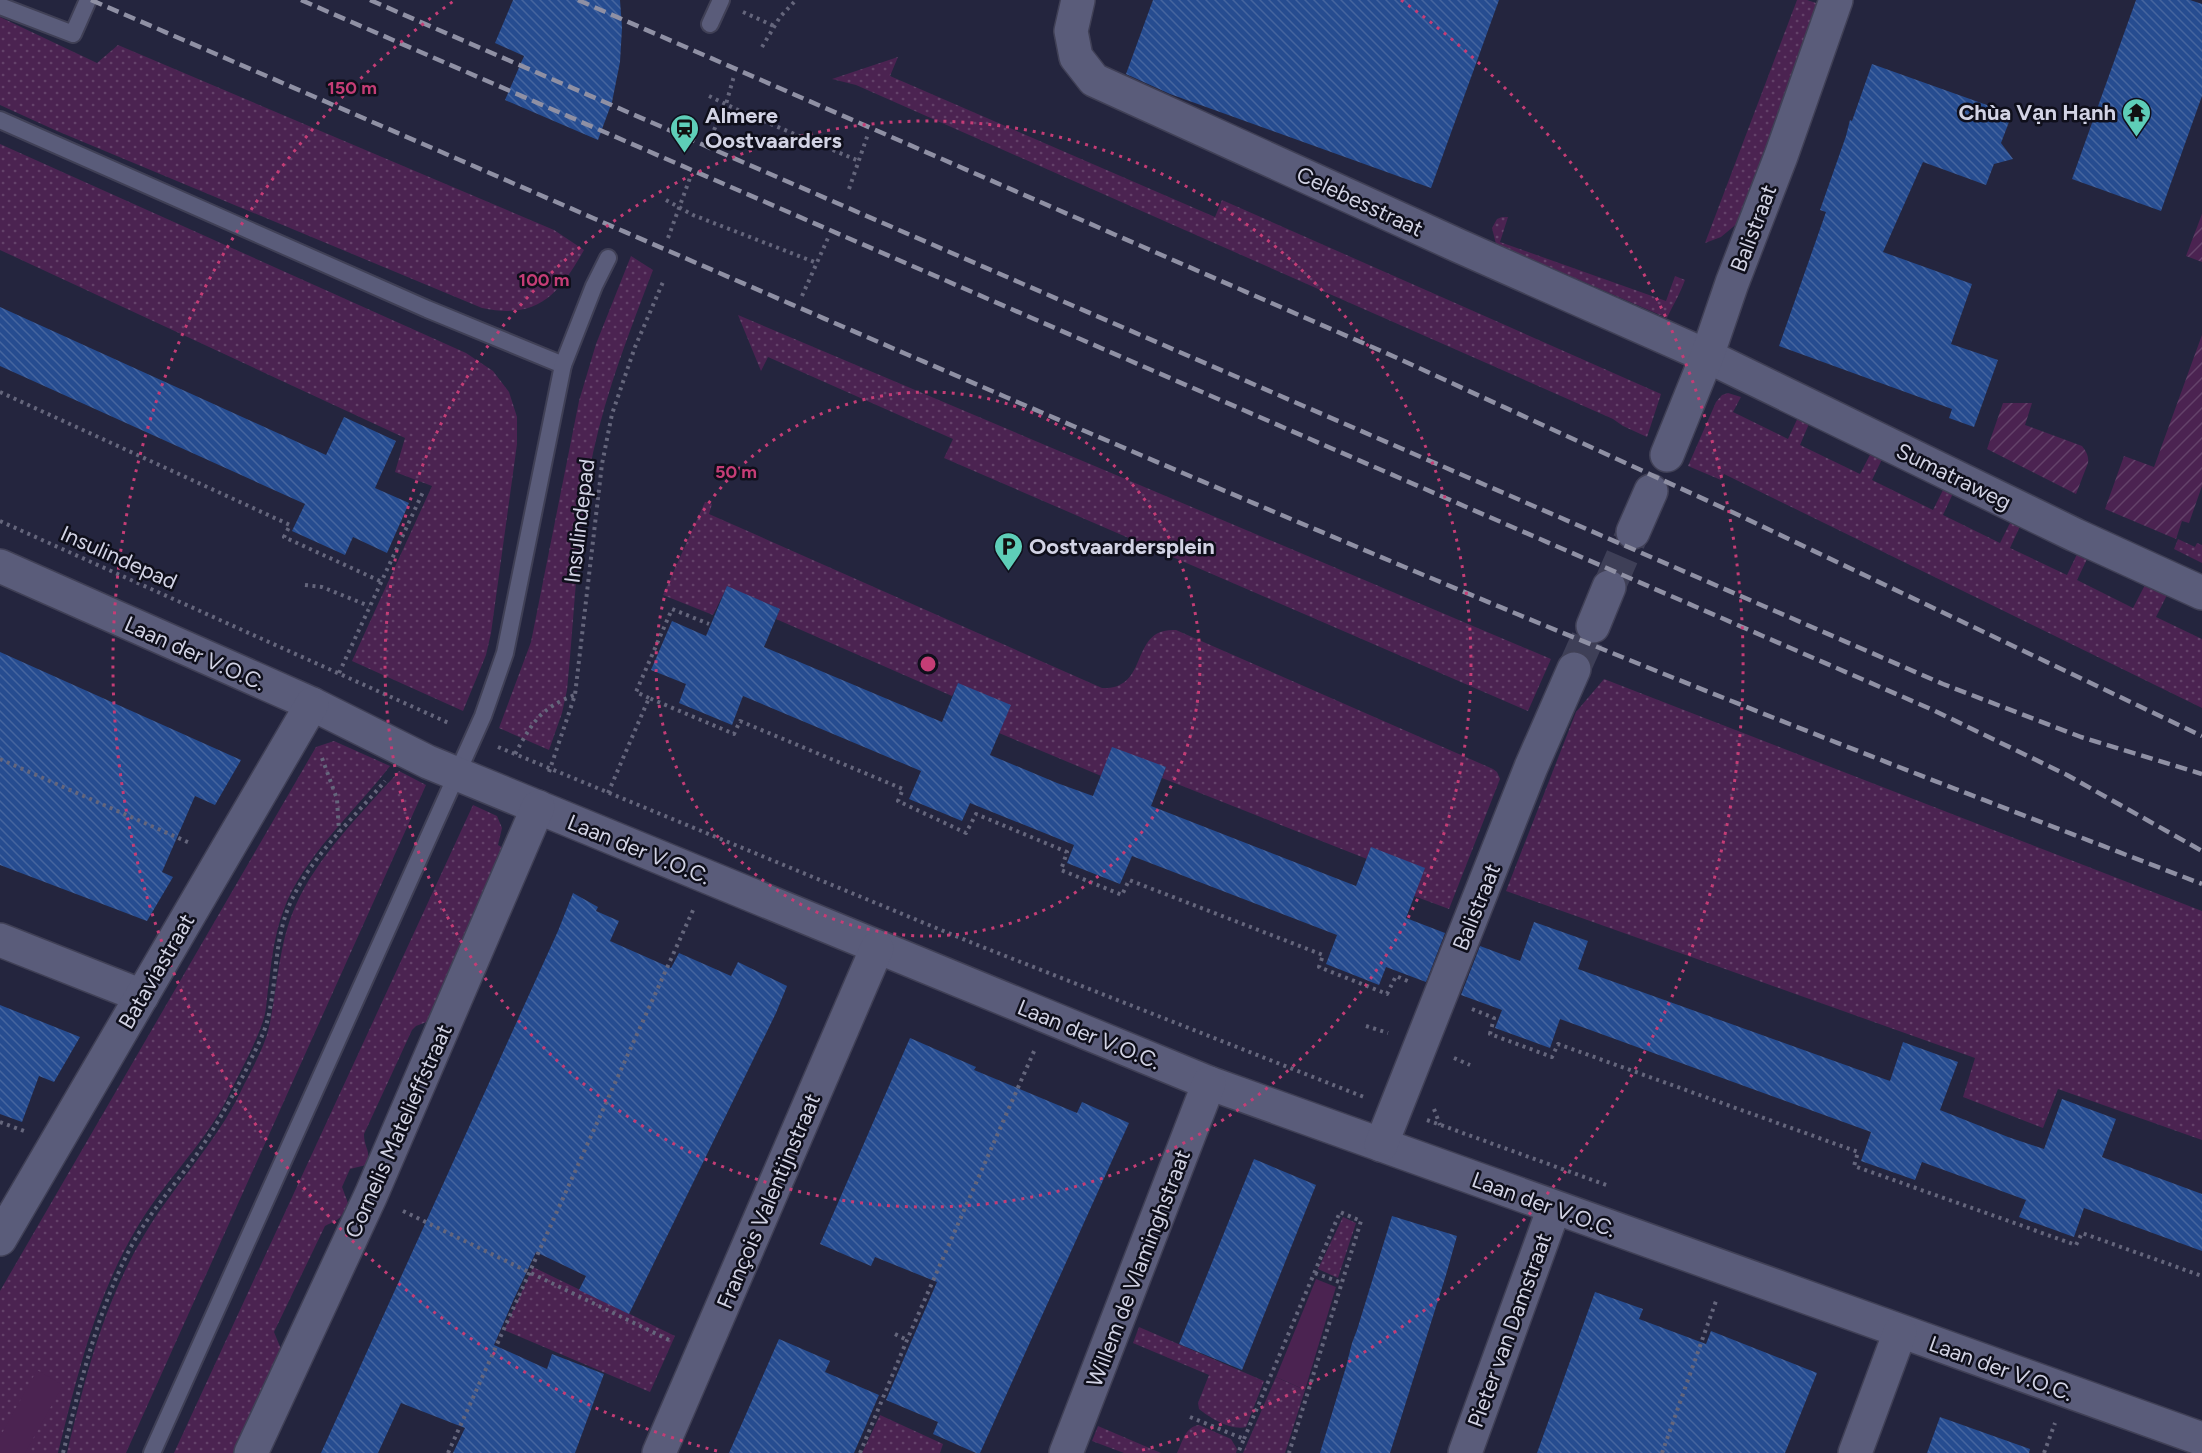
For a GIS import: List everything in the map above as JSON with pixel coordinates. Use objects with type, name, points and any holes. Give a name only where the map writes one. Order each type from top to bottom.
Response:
[{"type":"street","name":"Celebesstraat","points":[[1078,0],[1071,31],[1076,57],[1094,80],[1707,356]]},
{"type":"street","name":"Balistraat","points":[[1667,455],[1707,356],[1836,0]]},
{"type":"street","name":"Sumatraweg","points":[[1707,356],[2075,535],[2202,593]]},
{"type":"street","points":[[1633,532],[1651,491]]},
{"type":"street","name":"Laan der V.O.C.","points":[[0,566],[312,704],[405,752],[1209,1083],[2202,1439]]},
{"type":"street","points":[[1593,626],[1609,587]]},
{"type":"street","name":"Balistraat","points":[[1382,1146],[1532,767],[1574,669]]},
{"type":"street","name":"Bataviastraat","points":[[0,1239],[312,704]]},
{"type":"street","name":"Cornelis Matelieffstraat","points":[[251,1453],[371,1195],[538,807]]},
{"type":"street","points":[[0,940],[141,996]]},
{"type":"street","name":"François Valentijnstraat","points":[[659,1453],[877,948]]},
{"type":"street","name":"Willem de Vlaminghstraat","points":[[1066,1453],[1209,1083]]},
{"type":"street","name":"Pieter van Damstraat","points":[[1465,1453],[1554,1208]]},
{"type":"street","points":[[1856,1453],[1900,1332]]},
{"type":"lane","points":[[0,6],[73,34],[88,0]]},
{"type":"lane","points":[[710,24],[721,0]]},
{"type":"lane","points":[[0,120],[428,309],[563,365]]},
{"type":"lane","points":[[152,1453],[483,716],[505,653],[563,365],[594,286],[608,258]]},
{"type":"path","points":[[762,47],[780,17],[796,0]]},
{"type":"path","points":[[714,130],[726,104],[734,76]]},
{"type":"path","points":[[709,96],[859,161]]},
{"type":"path","points":[[849,189],[868,134]]},
{"type":"path","points":[[668,238],[681,208],[690,178]]},
{"type":"path","points":[[666,200],[697,216],[817,263]]},
{"type":"path","points":[[802,296],[828,238]]},
{"type":"path","name":"Insulindepad","points":[[550,770],[575,695],[602,464],[612,414],[631,358],[663,282]]},
{"type":"path","points":[[0,392],[290,525],[284,537],[380,581]]},
{"type":"path","points":[[339,674],[423,492]]},
{"type":"path","name":"Insulindepad","points":[[0,521],[422,711],[405,752]]},
{"type":"path","points":[[305,585],[322,587],[369,606]]},
{"type":"path","points":[[709,624],[672,609],[636,692],[734,734],[740,721],[892,784],[903,789],[898,801],[966,833],[976,814],[1067,852],[1061,870],[1122,895],[1129,880],[1323,955],[1319,967],[1387,994],[1396,976],[1494,1018],[1490,1034],[1552,1058],[1558,1044],[1858,1152],[1854,1166],[2076,1245],[2082,1233],[2202,1276]]},
{"type":"path","points":[[515,754],[531,725],[544,711],[557,702],[575,695]]},
{"type":"path","name":"Laan der V.O.C.","points":[[550,770],[608,793],[649,698]]},
{"type":"path","points":[[312,704],[320,752],[337,799],[339,833]]},
{"type":"path","points":[[63,1453],[105,1301],[134,1241],[195,1157],[232,1099],[268,1018],[280,938],[289,906],[303,881],[339,833],[387,779],[405,752]]},
{"type":"path","points":[[0,759],[222,857]]},
{"type":"path","points":[[448,1453],[708,877]]},
{"type":"path","points":[[860,1453],[906,1340],[1049,1018]]},
{"type":"path","points":[[371,1195],[702,1356]]},
{"type":"path","points":[[1238,1453],[1340,1212],[1361,1221],[1289,1453]]},
{"type":"path","points":[[1662,1453],[1727,1269]]},
{"type":"path","points":[[1315,1273],[1342,1283]]},
{"type":"path","points":[[895,1334],[906,1340]]},
{"type":"path","points":[[1190,1416],[1244,1439]]},
{"type":"shaded area","points":[[1797,0],[1819,4],[1739,222],[1721,237],[1705,243]]},
{"type":"shaded area","points":[[0,17],[97,63],[118,45],[554,230],[584,250],[556,291],[545,300],[532,307],[518,310],[501,311],[482,308],[57,131],[0,105]]},
{"type":"shaded area","points":[[898,57],[890,76],[1215,217],[1222,200],[1661,394],[1647,437],[1613,419],[856,85],[832,79]]},
{"type":"shaded area","points":[[0,144],[466,353],[493,371],[509,392],[517,417],[517,444],[491,633],[486,655],[463,711],[352,661],[432,486],[395,472],[405,438],[0,250]]},
{"type":"shaded area","points":[[2202,214],[2202,262],[2186,256]]},
{"type":"shaded area","points":[[1508,217],[1500,242],[1666,301],[1675,276],[1685,280],[1667,318],[1496,244],[1492,228],[1497,219]]},
{"type":"shaded area","points":[[631,256],[653,270],[612,383],[593,453],[580,541],[567,690],[562,713],[549,750],[499,728],[531,642],[579,401],[596,344]]},
{"type":"shaded area","points":[[738,315],[1551,659],[1528,711],[944,458],[953,439],[768,357],[761,371]]},
{"type":"shaded area","points":[[2202,335],[2202,486],[2189,523],[2182,521],[2176,539],[2105,509],[2124,456],[2154,467]]},
{"type":"shaded area","points":[[1728,393],[1741,397],[1733,412],[1788,439],[1800,413],[1811,419],[1800,445],[1860,474],[1873,449],[1884,455],[1872,480],[1933,510],[1946,484],[1955,489],[1943,515],[2000,543],[2013,517],[2022,522],[2010,548],[2067,575],[2079,550],[2089,555],[2077,580],[2133,608],[2146,583],[2168,593],[2156,617],[2202,639],[2202,708],[1724,474],[1721,480],[1688,466],[1716,402],[1722,395]]},
{"type":"shaded area","points":[[2003,403],[2032,403],[2025,425],[2082,446],[2087,454],[2088,463],[2076,494],[1987,449]]},
{"type":"shaded area","points":[[705,502],[712,504],[709,514],[1102,688],[1117,686],[1127,679],[1151,638],[1161,632],[1176,630],[1493,769],[1500,779],[1449,909],[1414,896],[1367,859],[1162,778],[1166,767],[1106,778],[999,733],[1010,706],[958,684],[952,696],[776,619],[780,609],[727,587],[713,615],[663,595]]},
{"type":"shaded area","points":[[2178,539],[2195,547],[2197,543],[2202,545],[2202,563],[2174,549]]},
{"type":"shaded area","points":[[1604,679],[2202,911],[2202,1140],[2058,1089],[2043,1128],[1963,1097],[1975,1058],[1506,891],[1576,712]]},
{"type":"shaded area","points":[[334,741],[390,766],[322,846],[298,880],[288,899],[275,940],[265,1014],[258,1035],[216,1118],[145,1214],[121,1257],[89,1339],[58,1453],[0,1453],[0,1291],[316,747]]},
{"type":"shaded area","points":[[399,771],[426,785],[126,1453],[67,1453],[98,1339],[131,1258],[157,1214],[230,1112],[264,1043],[272,1012],[285,937],[304,888],[328,853]]},
{"type":"shaded area","points":[[473,805],[497,816],[502,828],[498,845],[505,849],[429,1021],[412,1030],[364,1134],[368,1160],[366,1165],[350,1169],[342,1187],[348,1203],[340,1218],[325,1226],[274,1332],[281,1349],[234,1453],[174,1453]]},
{"type":"shaded area","points":[[1343,1217],[1356,1223],[1338,1278],[1318,1269]]},
{"type":"shaded area","points":[[533,1267],[675,1336],[650,1392],[504,1330]]},
{"type":"shaded area","points":[[1316,1279],[1336,1287],[1305,1390],[1276,1377]]},
{"type":"shaded area","points":[[1139,1327],[1264,1381],[1246,1427],[1228,1425],[1215,1420],[1199,1409],[1198,1403],[1209,1375],[1133,1343]]},
{"type":"shaded area","points":[[37,1370],[63,1385],[25,1453],[0,1453],[0,1437]]},
{"type":"shaded area","points":[[1276,1377],[1305,1390],[1285,1453],[1243,1453]]},
{"type":"shaded area","points":[[880,1415],[943,1444],[940,1453],[862,1453]]},
{"type":"shaded area","points":[[1199,1425],[1231,1439],[1237,1449],[1236,1453],[1177,1453],[1187,1432]]},
{"type":"shaded area","points":[[1098,1426],[1161,1453],[1124,1453],[1092,1441]]},
{"type":"building","points":[[513,0],[620,0],[622,28],[620,62],[612,102],[598,140],[505,100],[524,56],[495,43]]},
{"type":"building","points":[[1153,0],[1499,0],[1431,188],[1170,94],[1126,74]]},
{"type":"building","name":"Chùa Vạn Hạnh","points":[[2136,0],[2190,0],[2202,4],[2202,96],[2161,211],[2072,179]]},
{"type":"building","points":[[1872,64],[2012,114],[2001,143],[2013,159],[1994,164],[1986,185],[1923,162],[1883,252],[1972,284],[1951,344],[1998,360],[1974,427],[1949,418],[1952,409],[1779,346],[1826,212],[1820,210],[1850,120],[1852,121]]},
{"type":"building","points":[[0,307],[326,455],[344,417],[396,441],[375,488],[409,503],[387,553],[353,537],[345,555],[292,531],[305,504],[0,366]]},
{"type":"building","points":[[727,586],[780,609],[764,647],[942,722],[958,683],[1011,705],[990,755],[1057,783],[1093,796],[1112,747],[1166,767],[1151,806],[1356,886],[1371,847],[1425,868],[1406,918],[1445,933],[1426,982],[1386,967],[1379,985],[1326,964],[1337,935],[1132,856],[1120,884],[1067,863],[1074,845],[970,803],[962,821],[909,799],[921,771],[743,696],[732,725],[679,703],[686,684],[651,670],[672,621],[706,636]]},
{"type":"building","points":[[0,652],[241,760],[215,805],[195,796],[162,872],[173,877],[147,921],[0,865]]},
{"type":"building","points":[[573,893],[598,907],[596,911],[619,921],[610,941],[671,968],[679,953],[731,976],[738,962],[787,986],[776,1013],[629,1314],[579,1290],[586,1276],[536,1252],[513,1301],[494,1345],[547,1369],[552,1354],[604,1374],[575,1453],[453,1453],[465,1428],[401,1403],[378,1453],[321,1453],[558,931]]},
{"type":"building","points":[[1534,922],[1588,941],[1578,969],[1890,1081],[1903,1042],[1958,1062],[1940,1110],[2008,1137],[2044,1149],[2062,1099],[2116,1119],[2102,1157],[2202,1194],[2202,1251],[2084,1208],[2074,1237],[2019,1217],[2026,1200],[1922,1162],[1915,1180],[1861,1161],[1871,1132],[1560,1019],[1550,1048],[1495,1028],[1502,1010],[1461,995],[1480,946],[1520,961]]},
{"type":"building","points":[[0,1005],[80,1037],[54,1082],[39,1076],[22,1122],[0,1114]]},
{"type":"building","points":[[910,1038],[976,1067],[974,1070],[1077,1113],[1082,1102],[1129,1123],[980,1453],[933,1434],[938,1422],[886,1400],[937,1282],[875,1257],[871,1266],[820,1244]]},
{"type":"building","points":[[1254,1159],[1316,1185],[1242,1370],[1179,1344]]},
{"type":"building","points":[[1392,1216],[1457,1236],[1446,1275],[1390,1453],[1320,1453],[1352,1343]]},
{"type":"building","points":[[1595,1292],[1643,1309],[1639,1319],[1706,1344],[1711,1331],[1817,1373],[1785,1453],[1537,1453]]},
{"type":"building","points":[[779,1339],[830,1361],[825,1372],[879,1395],[854,1453],[729,1453]]},
{"type":"building","points":[[1940,1417],[2030,1449],[2029,1453],[1927,1453]]},
{"type":"tunnel","points":[[1609,587],[1633,532]]},
{"type":"tunnel","points":[[1574,669],[1593,626]]},
{"type":"railway","points":[[91,0],[981,386],[1517,614],[1773,718],[2202,884]]},
{"type":"railway","points":[[301,0],[1933,710],[2067,775],[2202,851]]},
{"type":"railway","points":[[370,0],[1943,684],[2081,737],[2202,774]]},
{"type":"railway","points":[[578,0],[1395,357],[1732,512],[2202,736]]},
{"type":"place","name":"Chùa Vạn Hạnh","points":[[2137,138]]},
{"type":"place","name":"Almere Oostvaarders","points":[[684,154]]},
{"type":"place","name":"Oostvaardersplein","points":[[1008,572]]}]
